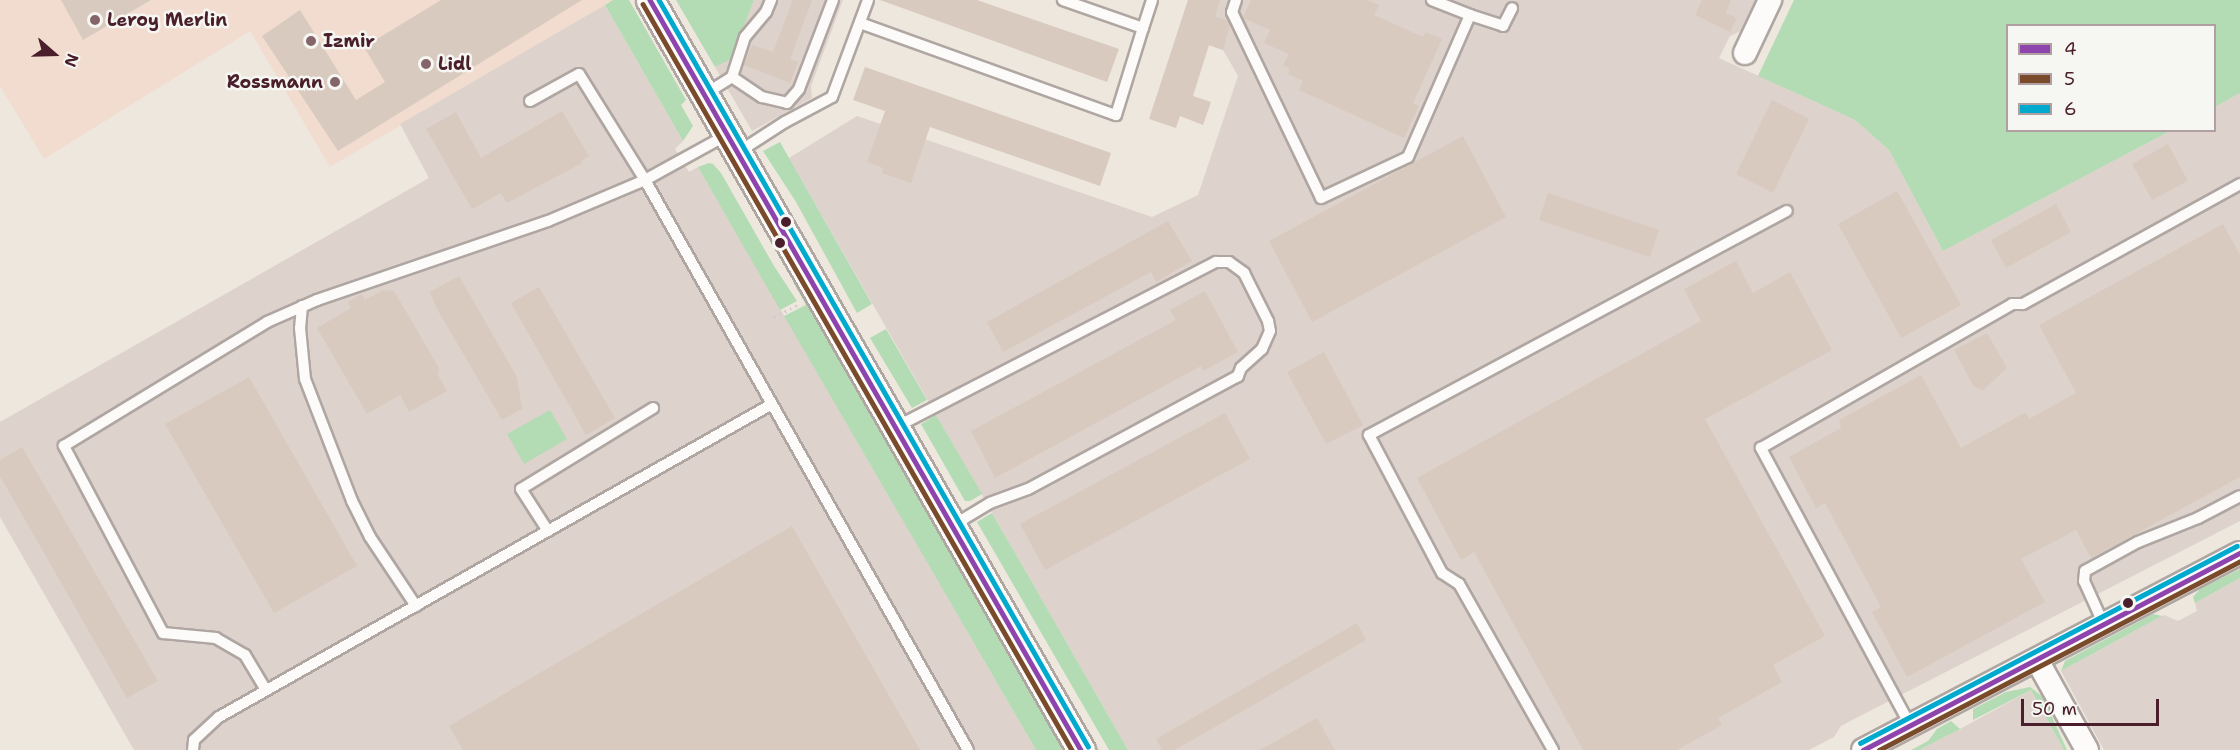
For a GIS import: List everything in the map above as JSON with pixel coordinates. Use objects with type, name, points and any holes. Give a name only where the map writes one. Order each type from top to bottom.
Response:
[{"type":"street","points":[[650,0],[1081,750]]},
{"type":"street","points":[[1746,52],[1770,0]]},
{"type":"street","points":[[1863,750],[2240,553]]},
{"type":"street","points":[[2037,660],[2087,750]]},
{"type":"lane","points":[[704,94],[732,77],[745,37],[766,12],[771,0]]},
{"type":"lane","points":[[732,77],[762,97],[787,103],[799,89],[833,0]]},
{"type":"lane","points":[[266,690],[245,655],[216,638],[163,633],[64,446],[267,322],[302,306],[548,221],[785,122],[832,97],[868,0]]},
{"type":"lane","points":[[1063,0],[1143,28]]},
{"type":"lane","points":[[860,23],[1116,116],[1152,0]]},
{"type":"lane","points":[[1236,0],[1232,12],[1321,198],[1408,157],[1470,15]]},
{"type":"lane","points":[[1432,0],[1503,26],[1512,8]]},
{"type":"lane","points":[[531,101],[579,74],[645,180],[968,750]]},
{"type":"lane","points":[[1910,725],[1761,448],[2012,304],[2023,304],[2240,184]]},
{"type":"lane","points":[[1553,750],[1459,584],[1442,573],[1369,435],[1787,211]]},
{"type":"lane","points":[[895,428],[1216,262],[1229,262],[1244,273],[1268,321],[1270,331],[1267,341],[1242,368],[1238,376],[1028,489],[990,503],[952,526]]},
{"type":"lane","points":[[302,306],[300,328],[305,379],[352,501],[370,537],[416,606]]},
{"type":"lane","points":[[193,750],[195,740],[219,717],[772,405]]},
{"type":"lane","points":[[548,531],[520,489],[653,408]]},
{"type":"lane","points":[[2104,625],[2084,581],[2085,571],[2138,542],[2198,518],[2240,496]]},
{"type":"path","points":[[774,317],[800,303]]},
{"type":"shaded area","points":[[0,0],[613,0],[330,167],[250,31],[44,159],[0,86]]},
{"type":"shaded area","points":[[754,0],[843,0],[811,86],[812,98],[752,131],[715,67],[731,58]]},
{"type":"shaded area","points":[[1188,0],[1755,0],[1741,31],[1730,36],[1719,58],[1855,120],[1889,150],[1943,251],[2168,132],[2216,132],[2216,106],[2240,93],[2240,521],[1841,726],[1834,737],[1809,750],[1128,750],[789,158],[857,116],[1152,217],[1198,195],[1238,76],[1223,50],[1177,35]]},
{"type":"shaded area","points":[[605,5],[683,141],[675,149],[689,172],[698,167],[1036,750],[134,750],[0,517],[0,422],[429,178],[400,124]]},
{"type":"shaded area","points":[[2240,578],[2240,750],[2104,750],[2061,671],[2164,615],[2178,621],[2197,611],[2195,603]]},
{"type":"shaded area","points":[[2031,690],[2064,750],[1919,750],[1960,729]]},
{"type":"green space","points":[[613,0],[629,0],[686,100],[681,105],[693,126],[683,141],[605,5]]},
{"type":"green space","points":[[676,0],[754,0],[731,59],[715,67]]},
{"type":"green space","points":[[1794,0],[2240,0],[2240,93],[2216,106],[2216,24],[2006,24],[2006,132],[2168,132],[1943,251],[1889,150],[1855,120],[1758,76]]},
{"type":"green space","points":[[780,142],[872,304],[857,313],[796,202],[763,151]]},
{"type":"green space","points":[[709,163],[721,173],[774,266],[797,301],[780,310],[698,167]]},
{"type":"green space","points":[[793,282],[804,291],[1069,750],[1036,750],[784,316],[806,305]]},
{"type":"green space","points":[[886,329],[927,400],[912,408],[870,338]]},
{"type":"green space","points":[[550,410],[567,439],[524,464],[507,434]]},
{"type":"green space","points":[[936,415],[982,494],[970,501],[965,501],[921,424]]},
{"type":"green space","points":[[992,513],[1128,750],[1109,750],[977,522]]},
{"type":"green space","points":[[972,530],[1099,750],[1093,750],[971,532]]},
{"type":"green space","points":[[2240,569],[2240,578],[2195,603],[2193,597],[2200,589]]},
{"type":"green space","points":[[2153,614],[2162,616],[2061,671],[2065,661]]},
{"type":"green space","points":[[2030,687],[2043,697],[2067,750],[2064,750],[2031,690],[1973,720],[1973,709],[2006,692]]},
{"type":"green space","points":[[1951,721],[1960,729],[1919,750],[1911,750],[1928,741],[1937,729]]},
{"type":"building","name":"Leroy Merlin","points":[[61,0],[151,0],[83,40]]},
{"type":"building","name":"Lidl","points":[[441,0],[582,0],[338,151],[262,36],[300,10],[356,100],[385,82],[364,47]]},
{"type":"building","points":[[793,0],[812,0],[790,59],[798,62],[790,83],[744,65],[752,45],[773,52]]},
{"type":"building","points":[[880,0],[977,0],[1119,49],[1107,82]]},
{"type":"building","points":[[1188,0],[1220,0],[1215,17],[1228,20],[1230,26],[1223,50],[1209,45],[1193,96],[1211,102],[1203,125],[1180,116],[1176,128],[1149,119]]},
{"type":"building","points":[[1251,0],[1367,0],[1379,5],[1374,15],[1423,37],[1426,32],[1442,39],[1413,103],[1419,106],[1404,138],[1299,90],[1303,81],[1288,74],[1290,69],[1283,65],[1289,54],[1264,43],[1270,30],[1243,18]]},
{"type":"building","points":[[1702,0],[1731,0],[1726,13],[1737,18],[1730,32],[1695,15]]},
{"type":"building","points":[[865,67],[1111,153],[1100,186],[930,127],[911,183],[882,173],[883,168],[867,162],[885,111],[853,100]]},
{"type":"building","points":[[1772,100],[1809,119],[1773,193],[1736,174]]},
{"type":"building","points":[[562,111],[589,156],[581,161],[582,163],[507,203],[501,193],[472,209],[426,129],[456,112],[481,158]]},
{"type":"building","points":[[1463,136],[1506,217],[1312,322],[1269,241]]},
{"type":"building","points":[[2168,144],[2188,181],[2152,200],[2132,164]]},
{"type":"building","points":[[1897,191],[1961,305],[1901,338],[1838,224]]},
{"type":"building","points":[[1548,193],[1659,230],[1650,257],[1539,220]]},
{"type":"building","points":[[2056,204],[2071,232],[2006,268],[1991,240]]},
{"type":"building","points":[[1168,221],[1192,261],[1156,282],[1151,272],[1003,352],[987,322]]},
{"type":"building","points":[[2223,224],[2240,255],[2240,477],[2091,558],[2076,530],[2021,559],[2045,602],[1907,677],[1872,612],[1881,607],[1825,503],[1816,508],[1789,457],[1841,428],[1839,420],[1921,375],[1961,448],[2026,412],[2029,419],[2076,393],[2039,325]]},
{"type":"building","points":[[1736,261],[1753,293],[1790,272],[1832,350],[1705,419],[1825,636],[1773,665],[1782,682],[1718,718],[1722,725],[1677,750],[1583,750],[1474,552],[1461,560],[1417,478],[1701,321],[1684,289]]},
{"type":"building","points":[[459,276],[517,377],[522,409],[502,420],[437,309],[430,292]]},
{"type":"building","points":[[539,287],[615,418],[586,435],[511,303]]},
{"type":"building","points":[[383,290],[394,291],[439,368],[438,375],[447,391],[409,412],[400,395],[367,414],[317,328],[351,308],[348,302],[362,294],[365,300]]},
{"type":"building","points":[[1205,291],[1238,352],[1203,371],[1201,366],[995,478],[971,431],[1176,320],[1170,310]]},
{"type":"building","points":[[1987,333],[2007,368],[1983,390],[1974,387],[1954,350]]},
{"type":"building","points":[[1324,352],[1363,425],[1326,444],[1287,372]]},
{"type":"building","points":[[249,377],[357,566],[274,613],[165,424]]},
{"type":"building","points":[[1225,413],[1250,459],[1045,570],[1020,524]]},
{"type":"building","points":[[22,447],[158,681],[127,698],[0,476],[0,460]]},
{"type":"building","points":[[792,526],[920,750],[463,750],[449,726]]},
{"type":"building","points":[[1357,623],[1366,640],[1175,750],[1162,750],[1156,739]]},
{"type":"building","points":[[1317,718],[1335,750],[1260,750]]},
{"type":"transit line","name":"4","points":[[650,0],[1081,750]]},
{"type":"transit line","name":"6","points":[[659,0],[1088,746]]},
{"type":"transit line","name":"5","points":[[643,4],[1072,750]]},
{"type":"transit line","name":"6","points":[[1860,743],[2237,546]]},
{"type":"transit line","name":"4","points":[[1863,750],[2240,553]]},
{"type":"transit line","name":"5","points":[[1879,750],[2240,561]]},
{"type":"place","name":"Leroy Merlin","points":[[95,20]]},
{"type":"place","name":"Izmir","points":[[311,41]]},
{"type":"place","name":"Lidl","points":[[426,64]]},
{"type":"place","name":"Rossmann","points":[[335,82]]}]
